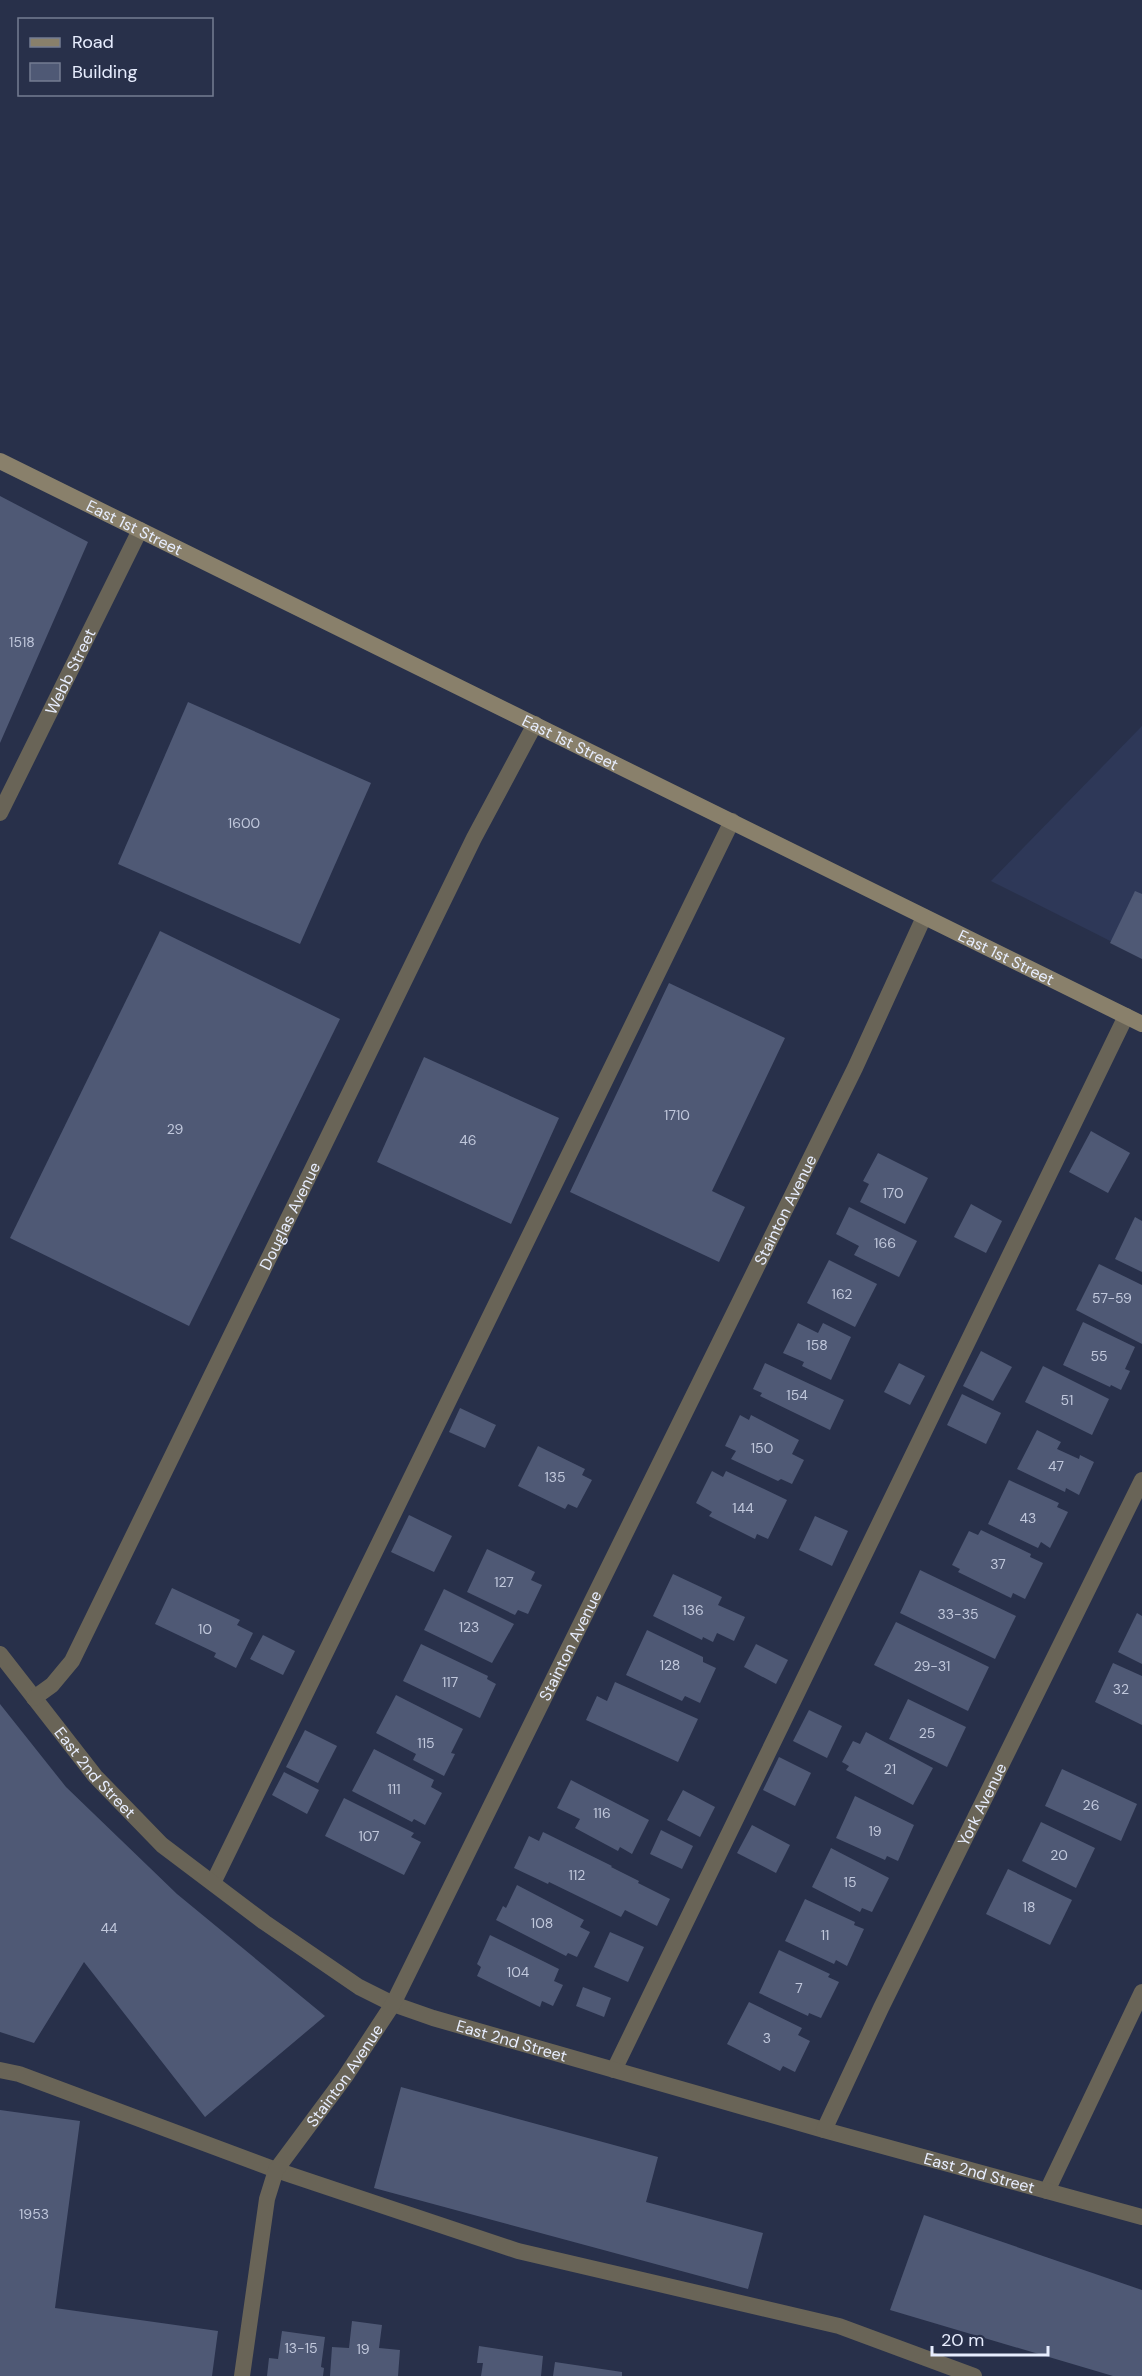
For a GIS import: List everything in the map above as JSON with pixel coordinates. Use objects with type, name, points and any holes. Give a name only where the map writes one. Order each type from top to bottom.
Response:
[{"type":"main road","name":"East 1st Street","points":[[0,461],[1142,1024]]},
{"type":"street","name":"Webb Street","points":[[0,813],[140,530]]},
{"type":"street","name":"Douglas Avenue","points":[[34,1698],[52,1685],[72,1661],[474,838],[535,724]]},
{"type":"street","points":[[213,1883],[732,821]]},
{"type":"street","name":"Stainton Avenue","points":[[242,2376],[267,2199],[276,2170],[345,2077],[393,2004],[844,1090],[924,917]]},
{"type":"street","points":[[614,2070],[1126,1016]]},
{"type":"street","name":"York Avenue","points":[[824,2130],[881,2008],[1142,1480]]},
{"type":"street","name":"East 2nd Street","points":[[0,1654],[103,1785],[162,1845],[264,1922],[359,1987],[393,2004],[433,2018],[824,2130],[1142,2217]]},
{"type":"street","points":[[1047,2191],[1142,1992]]},
{"type":"street","points":[[0,2070],[20,2074],[276,2170],[518,2251],[839,2326],[974,2376]]},
{"type":"shaded area","points":[[1142,726],[1142,957],[991,881]]},
{"type":"building","points":[[0,496],[88,542],[0,743]]},
{"type":"building","points":[[188,702],[371,783],[300,944],[118,864]]},
{"type":"building","points":[[1135,891],[1142,894],[1142,959],[1110,943]]},
{"type":"building","points":[[160,931],[340,1019],[189,1326],[10,1238]]},
{"type":"building","points":[[669,983],[785,1038],[712,1191],[745,1207],[719,1262],[570,1192]]},
{"type":"building","points":[[424,1057],[559,1118],[511,1224],[377,1162]]},
{"type":"building","points":[[1091,1131],[1130,1153],[1108,1193],[1069,1172]]},
{"type":"building","points":[[878,1153],[928,1178],[905,1224],[860,1202],[869,1184],[863,1181]]},
{"type":"building","points":[[971,1204],[1002,1221],[986,1253],[954,1237]]},
{"type":"building","points":[[849,1207],[917,1241],[899,1277],[854,1255],[859,1246],[836,1234]]},
{"type":"building","points":[[1135,1217],[1142,1221],[1142,1272],[1115,1259]]},
{"type":"building","points":[[829,1260],[877,1284],[855,1327],[807,1303]]},
{"type":"building","points":[[1099,1264],[1142,1285],[1142,1344],[1076,1310]]},
{"type":"building","points":[[1083,1322],[1135,1347],[1125,1369],[1130,1371],[1121,1390],[1063,1365]]},
{"type":"building","points":[[798,1323],[818,1333],[823,1323],[851,1337],[831,1380],[802,1366],[804,1362],[783,1353]]},
{"type":"building","points":[[981,1351],[1012,1367],[993,1401],[963,1386]]},
{"type":"building","points":[[765,1363],[844,1400],[830,1430],[760,1396],[762,1393],[753,1389]]},
{"type":"building","points":[[899,1363],[925,1376],[910,1405],[884,1392]]},
{"type":"building","points":[[1043,1366],[1109,1399],[1092,1435],[1025,1402]]},
{"type":"building","points":[[962,1394],[1001,1413],[986,1444],[947,1425]]},
{"type":"building","points":[[460,1408],[496,1425],[485,1448],[449,1432]]},
{"type":"building","points":[[740,1415],[749,1420],[751,1415],[799,1440],[792,1454],[804,1460],[792,1484],[781,1479],[778,1481],[731,1459],[736,1451],[725,1446]]},
{"type":"building","points":[[1037,1430],[1061,1442],[1057,1449],[1079,1459],[1080,1455],[1094,1462],[1079,1495],[1066,1488],[1065,1492],[1017,1469]]},
{"type":"building","points":[[538,1446],[585,1469],[582,1475],[592,1480],[577,1508],[568,1504],[565,1509],[518,1486]]},
{"type":"building","points":[[712,1471],[723,1477],[726,1471],[787,1500],[768,1539],[757,1534],[755,1539],[709,1516],[712,1512],[696,1503]]},
{"type":"building","points":[[1009,1480],[1059,1503],[1057,1507],[1068,1512],[1050,1548],[1041,1542],[1038,1548],[988,1524]]},
{"type":"building","points":[[409,1515],[452,1536],[434,1572],[391,1552]]},
{"type":"building","points":[[815,1516],[848,1531],[832,1566],[799,1550]]},
{"type":"building","points":[[981,1530],[1031,1554],[1030,1557],[1043,1563],[1025,1599],[1013,1593],[1011,1598],[958,1572],[960,1569],[952,1565],[969,1531],[978,1535]]},
{"type":"building","points":[[487,1549],[535,1572],[531,1580],[542,1585],[528,1614],[518,1610],[515,1615],[467,1592]]},
{"type":"building","points":[[920,1570],[1016,1616],[995,1659],[900,1613]]},
{"type":"building","points":[[673,1574],[722,1597],[718,1605],[745,1617],[734,1641],[717,1633],[713,1642],[703,1637],[702,1640],[653,1616]]},
{"type":"building","points":[[172,1588],[240,1620],[237,1625],[253,1633],[236,1668],[214,1657],[216,1653],[155,1624]]},
{"type":"building","points":[[444,1589],[514,1624],[492,1663],[424,1630]]},
{"type":"building","points":[[1137,1613],[1142,1616],[1142,1664],[1118,1652]]},
{"type":"building","points":[[896,1622],[989,1667],[968,1711],[874,1665]]},
{"type":"building","points":[[647,1630],[703,1657],[703,1662],[716,1668],[700,1703],[685,1696],[682,1701],[626,1675]]},
{"type":"building","points":[[263,1635],[295,1651],[283,1675],[250,1659]]},
{"type":"building","points":[[421,1644],[488,1676],[487,1679],[496,1684],[480,1718],[403,1681]]},
{"type":"building","points":[[756,1644],[788,1660],[776,1684],[744,1667]]},
{"type":"building","points":[[1113,1663],[1142,1676],[1142,1725],[1095,1702]]},
{"type":"building","points":[[615,1682],[698,1719],[678,1762],[586,1720],[597,1696],[607,1701]]},
{"type":"building","points":[[396,1695],[463,1729],[451,1753],[455,1754],[444,1776],[413,1760],[416,1754],[376,1733]]},
{"type":"building","points":[[908,1699],[966,1727],[947,1767],[889,1739]]},
{"type":"building","points":[[0,1704],[66,1787],[177,1894],[325,2016],[205,2117],[84,1962],[34,2043],[0,2032]]},
{"type":"building","points":[[809,1710],[842,1726],[827,1758],[793,1741]]},
{"type":"building","points":[[305,1730],[337,1746],[318,1783],[286,1767]]},
{"type":"building","points":[[866,1732],[933,1768],[913,1805],[846,1770],[849,1766],[842,1762],[853,1741],[860,1744]]},
{"type":"building","points":[[374,1749],[434,1780],[431,1787],[442,1793],[425,1825],[414,1819],[412,1822],[352,1791]]},
{"type":"building","points":[[779,1757],[811,1773],[795,1806],[763,1790]]},
{"type":"building","points":[[1062,1769],[1137,1804],[1121,1841],[1045,1806]]},
{"type":"building","points":[[284,1772],[319,1790],[307,1814],[272,1795]]},
{"type":"building","points":[[571,1780],[649,1820],[632,1854],[620,1847],[618,1851],[575,1828],[580,1819],[557,1808]]},
{"type":"building","points":[[683,1790],[715,1807],[700,1837],[667,1820]]},
{"type":"building","points":[[855,1796],[914,1825],[898,1861],[887,1856],[885,1860],[836,1838]]},
{"type":"building","points":[[344,1798],[414,1833],[411,1837],[421,1842],[404,1875],[325,1836]]},
{"type":"building","points":[[1041,1822],[1095,1848],[1076,1888],[1022,1861]]},
{"type":"building","points":[[752,1825],[790,1845],[776,1873],[737,1853]]},
{"type":"building","points":[[661,1830],[693,1846],[682,1869],[650,1854]]},
{"type":"building","points":[[543,1832],[612,1866],[639,1881],[638,1883],[670,1899],[657,1926],[625,1910],[621,1917],[549,1882],[548,1884],[514,1868],[529,1836],[539,1841]]},
{"type":"building","points":[[831,1848],[889,1878],[872,1912],[862,1908],[860,1912],[812,1887]]},
{"type":"building","points":[[1008,1869],[1072,1900],[1050,1945],[986,1914]]},
{"type":"building","points":[[517,1885],[584,1920],[580,1927],[590,1932],[577,1957],[568,1953],[566,1956],[496,1920],[503,1906],[506,1908]]},
{"type":"building","points":[[805,1899],[855,1922],[854,1925],[864,1929],[847,1966],[836,1960],[834,1964],[785,1941]]},
{"type":"building","points":[[610,1932],[644,1947],[628,1982],[594,1967]]},
{"type":"building","points":[[490,1935],[559,1969],[554,1981],[563,1985],[553,2006],[542,2001],[540,2007],[477,1976],[481,1967],[477,1964]]},
{"type":"building","points":[[779,1950],[830,1974],[828,1977],[839,1982],[821,2018],[809,2013],[808,2016],[759,1993]]},
{"type":"building","points":[[583,1987],[611,1998],[604,2017],[576,2006]]},
{"type":"building","points":[[749,2002],[802,2028],[798,2035],[810,2041],[795,2072],[783,2066],[780,2071],[727,2044]]},
{"type":"building","points":[[401,2087],[658,2157],[646,2202],[763,2233],[748,2289],[374,2188]]},
{"type":"building","points":[[0,2110],[80,2121],[55,2308],[218,2331],[212,2376],[0,2376]]},
{"type":"building","points":[[924,2215],[1142,2290],[1142,2376],[1113,2376],[890,2310]]},
{"type":"building","points":[[352,2321],[382,2325],[379,2348],[400,2350],[398,2376],[330,2376],[332,2347],[349,2348]]},
{"type":"building","points":[[282,2331],[325,2337],[321,2367],[324,2368],[323,2376],[267,2376],[269,2358],[278,2359]]},
{"type":"building","points":[[479,2346],[543,2356],[541,2376],[481,2376],[483,2363],[477,2363]]},
{"type":"building","points":[[555,2362],[622,2372],[622,2376],[553,2376]]}]
